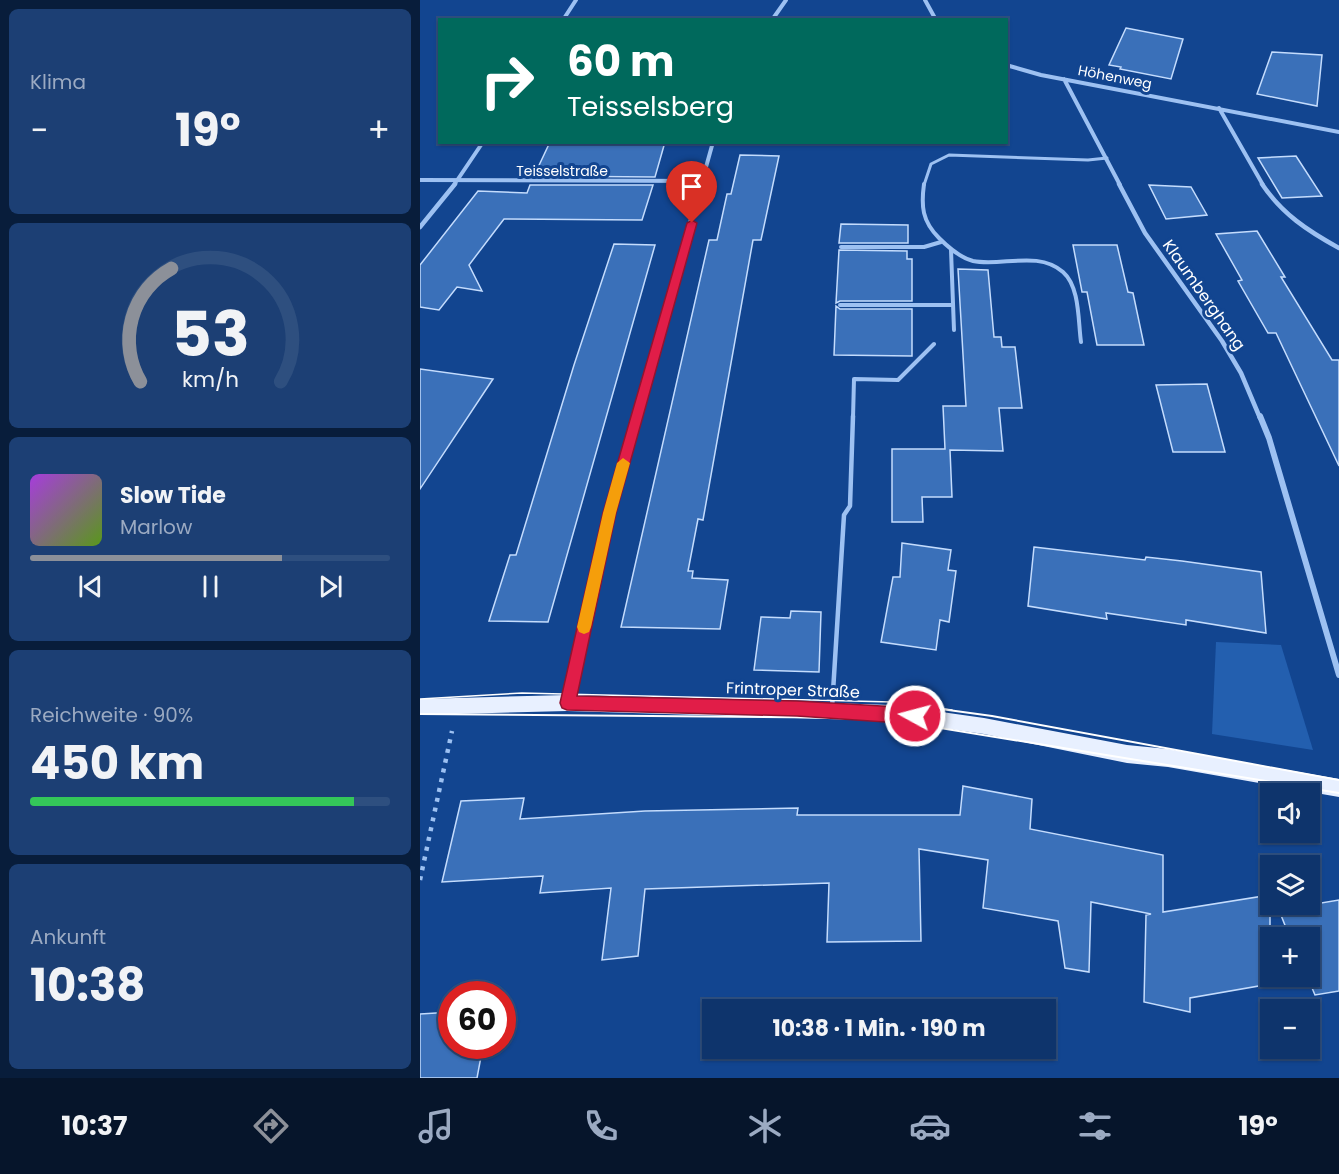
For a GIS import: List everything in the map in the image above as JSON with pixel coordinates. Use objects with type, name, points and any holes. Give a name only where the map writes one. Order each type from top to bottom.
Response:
[{"type":"main road","name":"Frintroper Straße","points":[[420,706],[567,703],[892,713],[984,726],[1127,754],[1168,758],[1339,788]]},
{"type":"street","points":[[564,18],[576,0]]},
{"type":"street","points":[[773,18],[786,0]]},
{"type":"street","points":[[926,0],[935,18]]},
{"type":"street","name":"Höhenweg","points":[[1008,66],[1064,80],[1339,132]]},
{"type":"street","name":"Klaumberghang","points":[[1064,80],[1145,233],[1222,341],[1257,407],[1269,438],[1339,675]]},
{"type":"street","points":[[1219,108],[1269,193],[1282,210],[1300,226],[1339,248]]},
{"type":"street","points":[[420,227],[458,181],[482,144]]},
{"type":"street","points":[[567,703],[610,513],[713,144]]},
{"type":"street","name":"Teisselstraße","points":[[420,180],[704,181]]},
{"type":"lane","points":[[1081,342],[1070,282],[1059,268],[1045,262],[974,261],[951,250],[941,242],[925,217],[921,206],[927,168],[939,158],[954,155],[1088,160],[1107,158]]},
{"type":"lane","points":[[840,247],[924,247],[941,242]]},
{"type":"lane","points":[[951,250],[954,330]]},
{"type":"lane","points":[[840,305],[953,305]]},
{"type":"lane","points":[[832,710],[844,515],[850,506],[854,379],[897,380],[934,344]]},
{"type":"path","points":[[420,880],[457,705]]},
{"type":"shaded area","points":[[1216,642],[1281,645],[1313,750],[1212,734]]},
{"type":"building","points":[[1126,28],[1183,39],[1171,79],[1109,65]]},
{"type":"building","points":[[1272,52],[1322,55],[1317,106],[1257,94]]},
{"type":"building","points":[[549,144],[664,144],[655,177],[534,176]]},
{"type":"building","points":[[740,155],[779,156],[761,240],[753,240],[703,520],[698,519],[688,571],[693,571],[692,578],[728,580],[720,629],[621,627],[709,240],[717,240],[727,194],[731,194]]},
{"type":"building","points":[[1296,156],[1322,196],[1282,198],[1258,158]]},
{"type":"building","points":[[530,185],[653,185],[642,220],[504,219],[469,265],[482,291],[457,287],[439,310],[420,307],[420,265],[478,191],[527,193]]},
{"type":"building","points":[[1149,185],[1191,187],[1207,215],[1166,219]]},
{"type":"building","points":[[841,224],[908,225],[908,243],[839,243]]},
{"type":"building","points":[[1257,231],[1285,277],[1281,277],[1332,360],[1339,360],[1339,466],[1276,333],[1268,333],[1238,281],[1242,280],[1216,234]]},
{"type":"building","points":[[614,244],[655,245],[548,622],[489,621],[510,555],[516,555]]},
{"type":"building","points":[[1073,245],[1117,245],[1128,292],[1133,293],[1144,345],[1097,345],[1087,292],[1082,292]]},
{"type":"building","points":[[839,250],[907,251],[907,259],[912,259],[912,301],[840,301],[836,303]]},
{"type":"building","points":[[958,269],[988,270],[994,337],[1001,337],[1002,347],[1015,347],[1022,408],[999,408],[1003,451],[950,450],[952,497],[922,497],[923,522],[892,522],[892,449],[945,449],[943,406],[966,406]]},
{"type":"building","points":[[836,306],[840,309],[912,309],[912,356],[834,355]]},
{"type":"building","points":[[420,369],[493,379],[420,489]]},
{"type":"building","points":[[1207,384],[1225,452],[1173,452],[1156,385]]},
{"type":"building","points":[[902,543],[951,550],[948,570],[956,571],[949,622],[940,620],[936,650],[881,642],[893,577],[900,577]]},
{"type":"building","points":[[1034,547],[1145,560],[1146,557],[1261,572],[1266,633],[1186,620],[1186,625],[1106,613],[1107,619],[1028,606]]},
{"type":"building","points":[[791,611],[821,612],[819,672],[754,670],[761,617],[790,618]]},
{"type":"building","points":[[963,786],[1032,799],[1030,829],[1163,855],[1163,912],[1260,897],[1260,915],[1270,915],[1270,927],[1260,927],[1260,986],[1190,998],[1190,1012],[1144,1002],[1146,915],[1151,914],[1091,902],[1089,972],[1065,968],[1058,921],[983,908],[988,860],[919,849],[921,941],[827,942],[829,883],[645,889],[638,956],[602,960],[611,888],[540,893],[543,876],[442,882],[461,801],[524,798],[520,819],[645,811],[798,808],[797,815],[960,815]]},
{"type":"building","points":[[1339,900],[1339,991],[1315,995],[1312,987],[1320,987],[1320,927],[1286,927],[1281,915],[1320,915],[1320,903]]},
{"type":"building","points":[[438,1013],[438,1059],[481,1059],[477,1078],[420,1078],[420,1014]]},
{"type":"tram line","points":[[420,699],[522,693],[892,702],[952,710]]},
{"type":"tram line","points":[[941,709],[992,716],[1339,780]]},
{"type":"tram line","points":[[420,714],[879,718],[1339,793]]},
{"type":"slow traffic","points":[[584,627],[623,463]]},
{"type":"route","points":[[692,223],[610,513],[567,703],[797,709],[915,716]]}]
